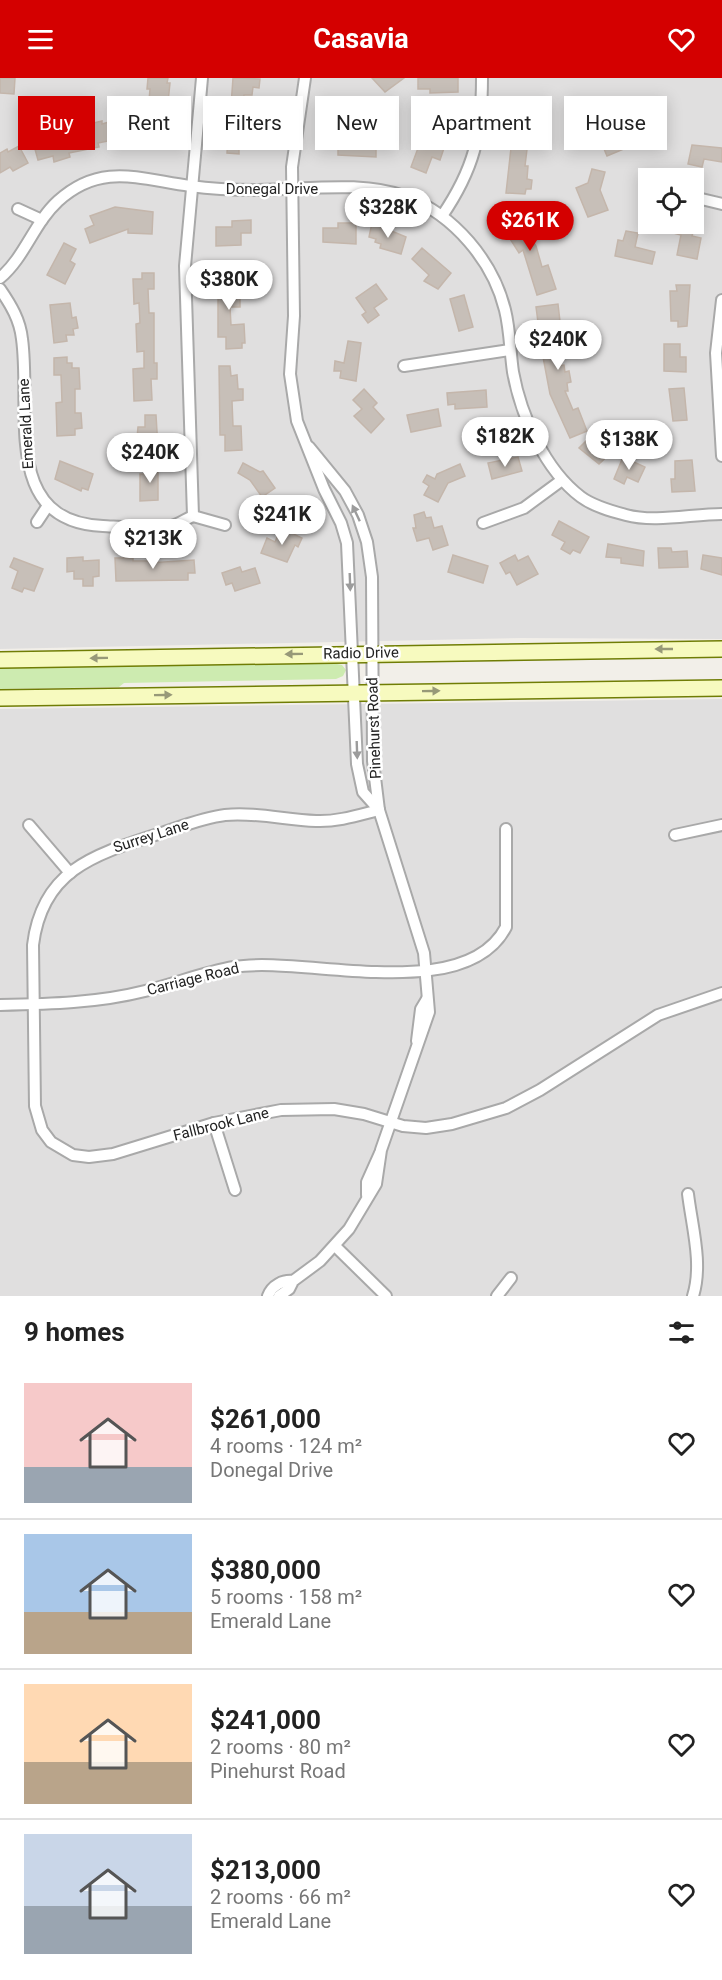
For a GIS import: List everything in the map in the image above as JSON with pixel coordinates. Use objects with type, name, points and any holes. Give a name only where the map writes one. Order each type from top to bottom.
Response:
[{"type":"main road","name":"Radio Drive","points":[[0,660],[722,649]]},
{"type":"main road","points":[[0,698],[722,688]]},
{"type":"street","points":[[202,78],[185,266],[193,516],[225,525]]},
{"type":"street","name":"Pinehurst Road","points":[[305,78],[298,115],[291,190],[294,316],[290,374],[297,421],[347,543],[360,782],[363,792],[379,810]]},
{"type":"street","points":[[441,216],[467,176],[477,150],[482,114],[482,78]]},
{"type":"street","name":"Donegal Drive","points":[[0,278],[22,255],[42,220],[57,202],[76,188],[98,178],[119,174],[191,186],[291,190],[342,189],[408,197],[441,216],[472,245],[496,284],[505,310],[514,375],[532,428],[561,480],[583,498],[629,516],[722,514]]},
{"type":"street","points":[[704,200],[722,204]]},
{"type":"street","points":[[18,209],[42,220]]},
{"type":"street","name":"Emerald Lane","points":[[0,289],[16,315],[23,341],[26,466],[34,490],[47,507],[69,521],[92,526],[172,526],[193,516]]},
{"type":"street","points":[[722,300],[716,353],[722,456]]},
{"type":"street","points":[[404,366],[510,350]]},
{"type":"street","name":"Pinehurst Road","points":[[279,1296],[290,1289],[293,1281],[335,1246],[349,1230],[367,1195],[367,1182],[391,1121],[417,1041],[421,1009],[427,999],[424,953],[379,810],[373,761],[371,570],[364,533],[353,505],[337,478],[309,447]]},
{"type":"street","points":[[483,523],[524,508],[561,480]]},
{"type":"street","points":[[37,522],[47,507]]},
{"type":"street","name":"Surrey Lane","points":[[32,1004],[35,926],[45,903],[58,883],[87,859],[110,849],[225,815],[275,816],[317,821],[342,819],[379,810]]},
{"type":"street","points":[[29,825],[70,873]]},
{"type":"street","points":[[675,835],[722,825]]},
{"type":"street","name":"Carriage Road","points":[[0,1005],[118,997],[232,967],[256,965],[369,974],[426,969],[461,962],[488,949],[499,940],[506,927],[508,914],[506,829]]},
{"type":"street","name":"Fallbrook Lane","points":[[32,1004],[37,1117],[42,1130],[62,1151],[73,1155],[101,1156],[257,1113],[305,1108],[334,1109],[426,1128],[490,1114],[540,1090],[658,1015],[722,993]]},
{"type":"street","points":[[214,1123],[235,1190]]},
{"type":"street","points":[[688,1194],[697,1266],[697,1283],[693,1296]]},
{"type":"street","points":[[335,1246],[386,1296]]},
{"type":"street","points":[[497,1296],[511,1278]]},
{"type":"street","name":"Pinehurst Road","points":[[268,1296],[270,1291],[284,1280],[293,1281]]},
{"type":"shaded area","points":[[0,78],[722,78],[722,639],[521,638],[0,649]]},
{"type":"shaded area","points":[[722,699],[722,1296],[0,1296],[0,709]]},
{"type":"green space","points":[[322,661],[342,665],[346,670],[343,676],[336,679],[124,683],[119,687],[0,689],[0,667]]},
{"type":"building","points":[[0,78],[15,78],[14,94],[0,93]]},
{"type":"building","points":[[148,78],[168,78],[167,83],[170,83],[169,96],[149,96],[150,89],[147,89]]},
{"type":"building","points":[[233,78],[260,79],[259,88],[253,87],[252,95],[232,96]]},
{"type":"building","points":[[372,78],[404,78],[385,92]]},
{"type":"building","points":[[418,78],[458,78],[458,92],[430,93],[430,89],[418,89]]},
{"type":"building","points":[[95,123],[107,123],[107,141],[98,143],[99,147],[95,148]]},
{"type":"building","points":[[692,145],[722,148],[722,162],[704,159],[702,167],[688,164]]},
{"type":"building","points":[[18,147],[28,163],[13,171],[10,167],[0,173],[0,153],[7,149],[8,152]]},
{"type":"building","points":[[35,150],[84,150],[69,153],[70,157],[54,162],[53,156],[38,160]]},
{"type":"building","points":[[227,150],[239,150],[239,154],[227,153]]},
{"type":"building","points":[[338,150],[376,150],[376,157],[338,155]]},
{"type":"building","points":[[417,150],[443,150],[440,160],[432,157],[426,173],[411,167]]},
{"type":"building","points":[[511,150],[527,150],[525,166],[528,166],[527,179],[532,180],[531,189],[526,189],[525,194],[506,193]]},
{"type":"building","points":[[604,150],[621,150],[607,156]]},
{"type":"building","points":[[592,169],[605,172],[600,190],[608,210],[588,217],[576,188],[588,183]]},
{"type":"building","points":[[115,207],[153,212],[152,234],[128,233],[128,229],[90,243],[85,229],[94,225],[90,216]]},
{"type":"building","points":[[514,214],[524,229],[541,218],[545,225],[529,235],[536,246],[542,267],[548,265],[556,289],[537,295],[523,250],[519,253],[500,223]]},
{"type":"building","points":[[251,220],[251,233],[241,233],[241,245],[216,246],[216,227],[232,227],[232,221]]},
{"type":"building","points":[[338,223],[356,223],[356,244],[323,242],[323,228],[338,228]]},
{"type":"building","points":[[372,223],[406,237],[401,254],[380,248],[381,244],[375,242],[376,239],[369,237]]},
{"type":"building","points":[[626,231],[638,233],[635,247],[655,252],[652,264],[615,256],[618,240],[623,241]]},
{"type":"building","points":[[677,234],[693,234],[692,236],[701,238],[697,259],[677,255],[681,235]]},
{"type":"building","points":[[64,243],[76,249],[70,261],[75,264],[65,284],[47,275]]},
{"type":"building","points":[[422,248],[451,273],[438,289],[424,281],[429,275],[412,259]]},
{"type":"building","points":[[218,269],[229,269],[230,283],[240,283],[240,307],[230,307],[231,325],[244,324],[245,343],[242,343],[242,348],[226,349],[226,337],[218,337]]},
{"type":"building","points":[[142,273],[154,273],[154,289],[148,289],[149,313],[154,313],[154,363],[157,363],[157,379],[151,379],[152,400],[134,401],[133,369],[144,368],[144,351],[137,352],[136,324],[140,323],[139,303],[134,304],[133,279],[142,279]]},
{"type":"building","points":[[376,284],[387,299],[374,308],[379,315],[368,323],[362,315],[366,312],[356,298]]},
{"type":"building","points":[[676,285],[690,285],[687,326],[678,327],[678,321],[671,321],[670,291],[677,291]]},
{"type":"building","points":[[464,295],[473,327],[459,331],[450,299]]},
{"type":"building","points":[[70,303],[72,318],[76,317],[78,328],[73,329],[74,335],[66,335],[67,341],[54,343],[50,305]]},
{"type":"building","points":[[558,304],[562,339],[557,339],[557,345],[553,346],[557,366],[564,365],[565,372],[569,371],[571,382],[567,383],[568,391],[565,391],[573,410],[578,408],[587,431],[570,438],[550,394],[543,357],[546,356],[543,321],[538,322],[536,307]]},
{"type":"building","points":[[348,341],[361,343],[356,381],[340,378],[341,371],[334,371],[335,361],[344,363]]},
{"type":"building","points":[[664,344],[680,344],[680,357],[686,357],[686,372],[664,371]]},
{"type":"building","points":[[67,357],[67,363],[72,363],[72,368],[79,368],[80,389],[75,389],[75,413],[81,413],[82,428],[75,429],[75,435],[57,436],[56,403],[62,402],[61,375],[54,375],[54,358]]},
{"type":"building","points":[[219,366],[230,366],[231,376],[237,375],[238,389],[243,389],[243,400],[232,401],[233,426],[241,426],[242,450],[225,451],[225,435],[220,435]]},
{"type":"building","points":[[684,388],[687,420],[673,421],[669,389]]},
{"type":"building","points":[[364,389],[377,403],[373,407],[384,419],[371,433],[354,416],[362,409],[353,400]]},
{"type":"building","points":[[486,390],[487,407],[455,409],[455,404],[448,405],[447,393]]},
{"type":"building","points":[[438,409],[441,426],[411,432],[407,415]]},
{"type":"building","points":[[145,415],[156,415],[158,448],[136,449],[138,427],[145,427]]},
{"type":"building","points":[[599,434],[614,450],[599,464],[579,448],[589,438],[591,442]]},
{"type":"building","points":[[518,457],[522,471],[492,479],[488,463]]},
{"type":"building","points":[[623,457],[645,467],[638,482],[627,477],[624,484],[614,479]]},
{"type":"building","points":[[692,460],[695,491],[672,492],[671,479],[675,479],[675,461]]},
{"type":"building","points":[[60,461],[93,474],[88,490],[82,488],[81,491],[55,479]]},
{"type":"building","points":[[243,463],[260,472],[263,471],[275,488],[262,497],[250,480],[238,473]]},
{"type":"building","points":[[460,464],[465,476],[448,483],[438,502],[424,495],[429,486],[423,482],[427,475],[435,479],[437,474]]},
{"type":"building","points":[[146,465],[158,465],[158,500],[140,501],[140,474],[146,474]]},
{"type":"building","points":[[424,512],[426,518],[431,517],[434,528],[442,526],[448,545],[433,550],[429,538],[417,541],[413,528],[416,528],[414,515]]},
{"type":"building","points":[[559,521],[589,537],[580,553],[573,550],[570,554],[561,549],[565,542],[552,535]]},
{"type":"building","points":[[281,528],[302,538],[298,547],[295,545],[287,562],[261,553],[267,538],[275,542]]},
{"type":"building","points":[[608,544],[644,551],[643,566],[621,563],[621,558],[606,557]]},
{"type":"building","points":[[658,548],[671,548],[672,552],[687,551],[688,567],[659,568]]},
{"type":"building","points":[[453,555],[488,566],[483,583],[448,572]]},
{"type":"building","points":[[515,555],[518,561],[528,556],[538,574],[517,585],[510,572],[506,574],[500,563]]},
{"type":"building","points":[[703,555],[722,558],[722,575],[701,569]]},
{"type":"building","points":[[83,557],[83,561],[99,560],[99,576],[93,577],[93,586],[83,586],[83,579],[74,579],[74,571],[67,572],[67,558]]},
{"type":"building","points":[[14,558],[43,569],[34,591],[24,588],[22,592],[12,588],[18,571],[10,567]]},
{"type":"building","points":[[115,558],[133,558],[133,561],[149,561],[149,563],[194,560],[195,573],[188,573],[188,580],[116,581]]},
{"type":"building","points":[[240,567],[242,572],[255,568],[260,583],[235,591],[232,583],[226,585],[222,573]]}]
